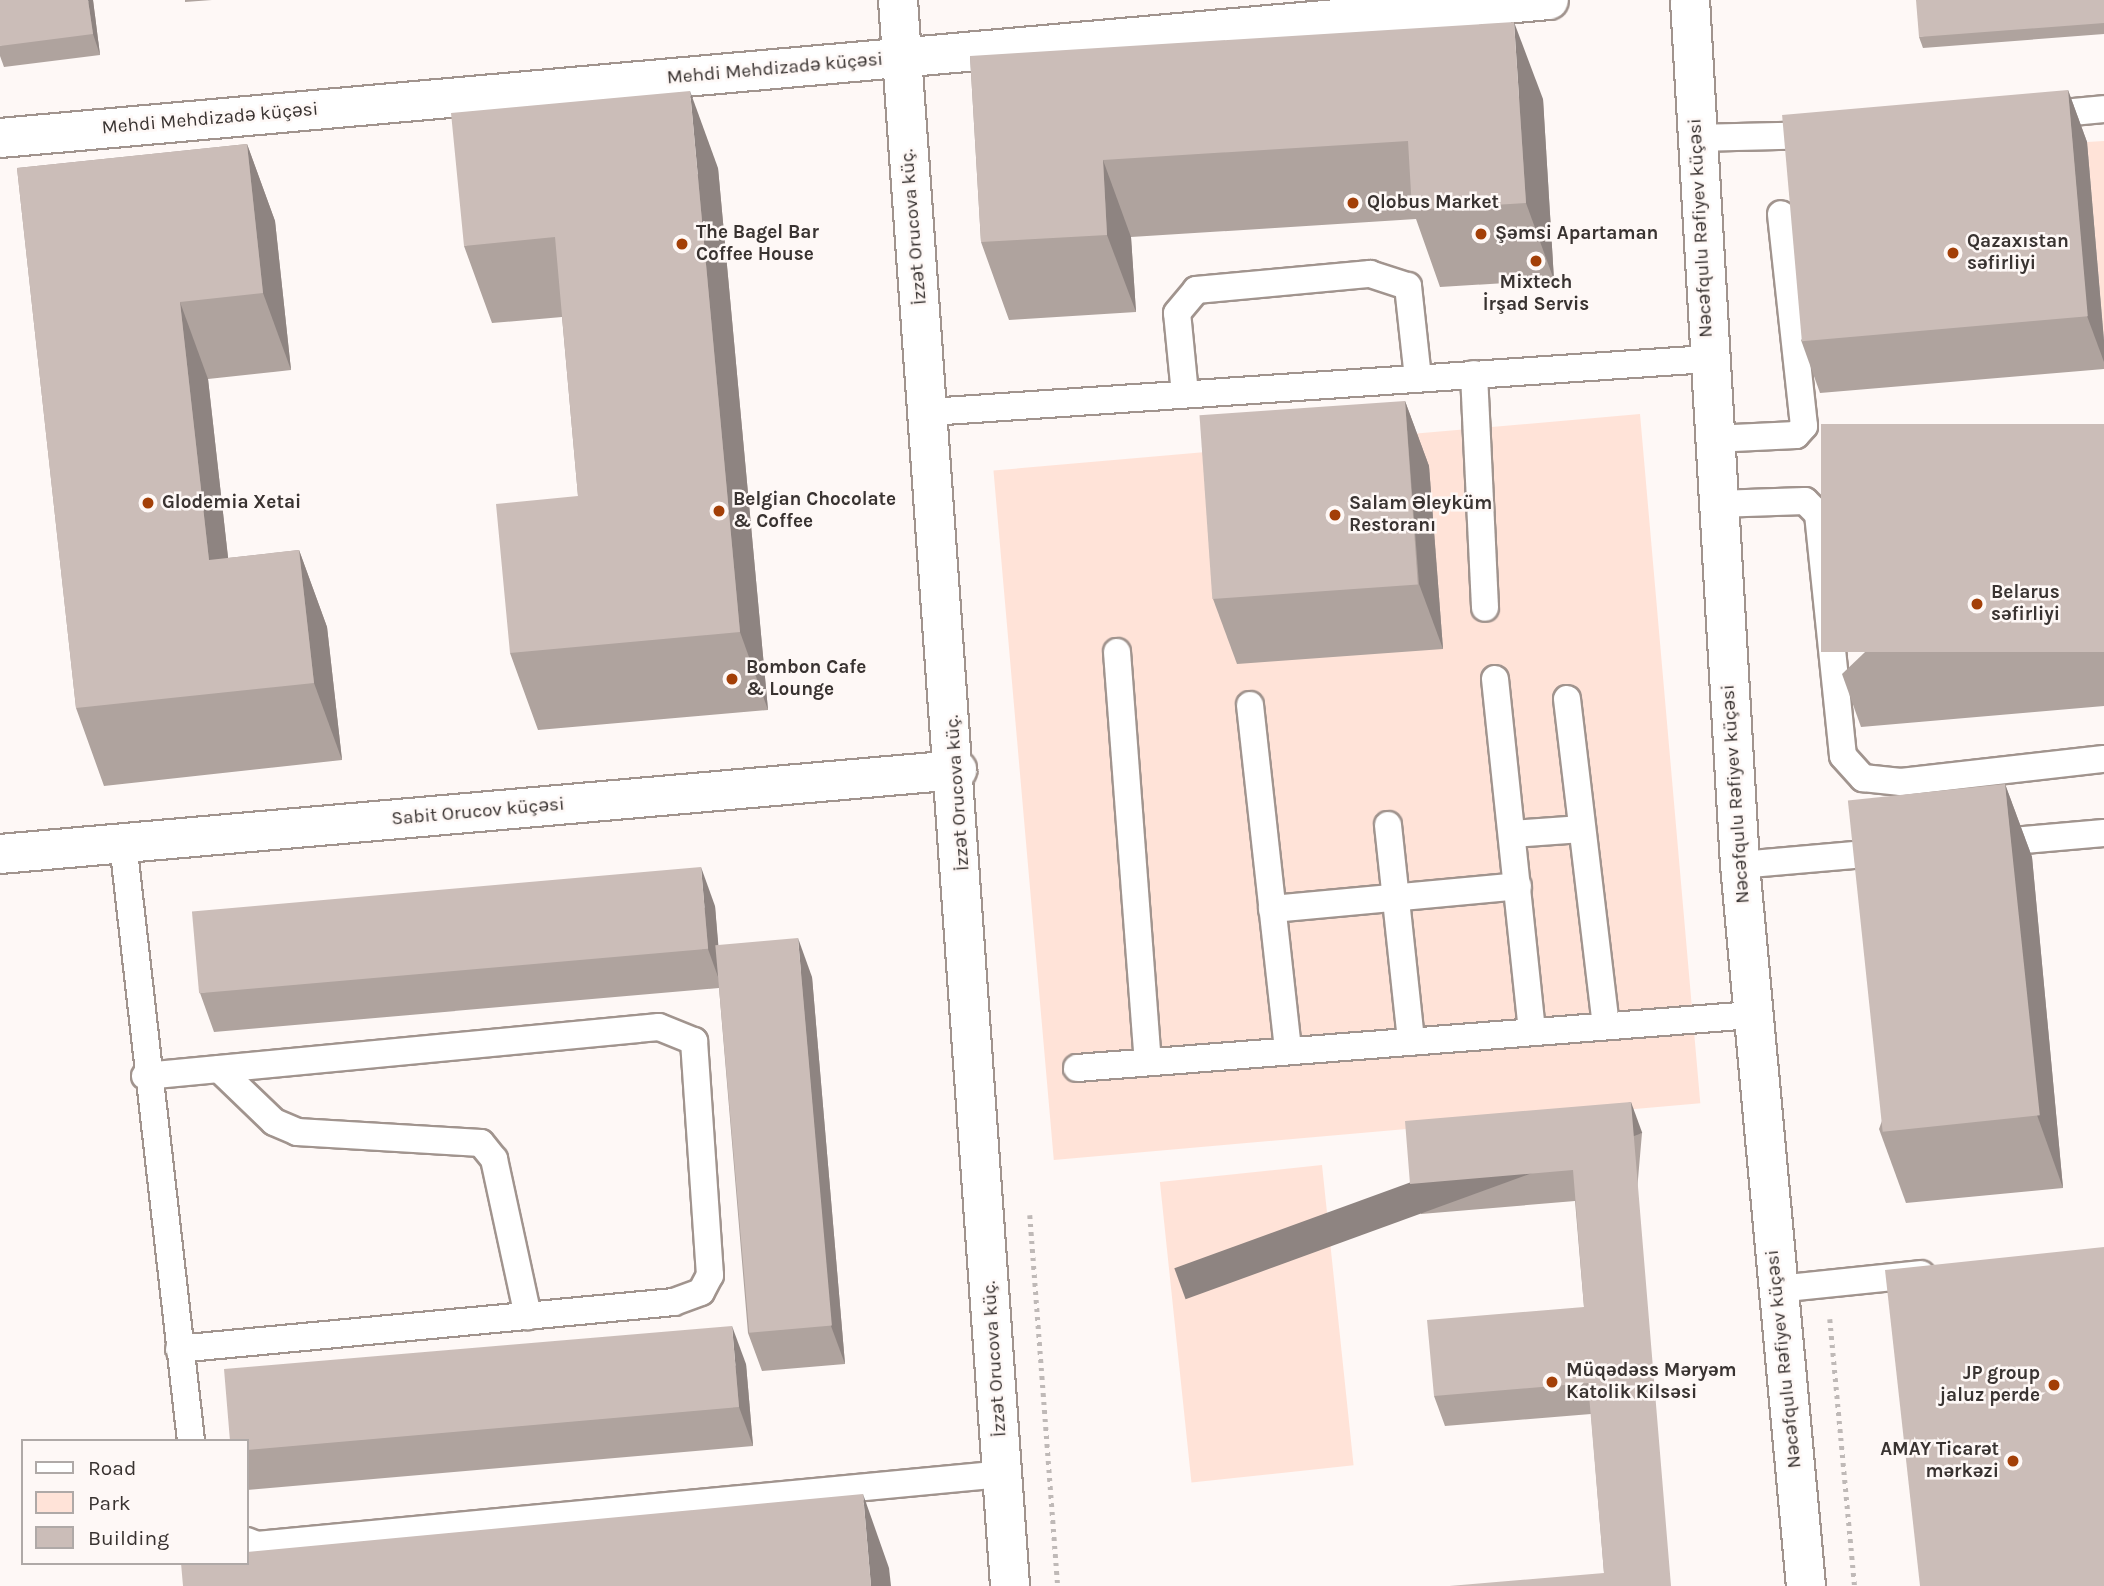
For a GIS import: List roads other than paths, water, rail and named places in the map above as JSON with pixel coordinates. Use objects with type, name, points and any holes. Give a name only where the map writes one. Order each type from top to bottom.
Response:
[{"type":"main road","name":"İzzət Orucova küç.","points":[[898,0],[957,770],[1010,1586]]},
{"type":"main road","name":"Mehdi Mehdizadə küçəsi","points":[[0,138],[1549,0]]},
{"type":"main road","name":"Nəcəfqulu Rəfiyev küçəsi","points":[[1690,0],[1707,359],[1740,865],[1806,1586]]},
{"type":"main road","name":"Sabit Orucov küçəsi","points":[[0,854],[957,770]]},
{"type":"lane","points":[[2007,118],[2104,109]]},
{"type":"lane","points":[[1697,138],[1840,133]]},
{"type":"lane","points":[[1713,439],[1796,435],[1804,426],[1781,215]]},
{"type":"lane","points":[[1185,394],[1177,313],[1196,290],[1370,274],[1408,286],[1418,378]]},
{"type":"lane","points":[[930,412],[1707,359]]},
{"type":"lane","points":[[1474,374],[1485,608]]},
{"type":"lane","points":[[1717,503],[1805,501],[1818,514],[1843,755],[1863,778],[1901,782],[2104,759]]},
{"type":"lane","points":[[1117,652],[1148,1062]]},
{"type":"lane","points":[[1495,679],[1532,1032]]},
{"type":"lane","points":[[1567,699],[1606,1026]]},
{"type":"lane","points":[[1250,705],[1288,1050]]},
{"type":"lane","points":[[1388,825],[1411,1042]]},
{"type":"lane","points":[[1512,835],[1582,829]]},
{"type":"lane","points":[[1956,846],[2104,833]]},
{"type":"lane","points":[[123,843],[145,1076],[191,1439]]},
{"type":"lane","points":[[1740,865],[1915,850]]},
{"type":"lane","points":[[1272,909],[1518,886]]},
{"type":"lane","points":[[1077,1068],[1752,1015]]},
{"type":"lane","points":[[145,1076],[659,1027],[694,1041],[710,1275],[701,1292],[674,1302],[179,1349]]},
{"type":"lane","points":[[219,1069],[274,1122],[297,1132],[481,1143],[494,1159],[528,1316]]},
{"type":"lane","points":[[1777,1289],[1951,1271]]},
{"type":"lane","points":[[248,1541],[257,1545],[1002,1474]]},
{"type":"place","name":"Qlobus Market","points":[[1353,203]]},
{"type":"place","name":"Şəmsi Apartaman","points":[[1481,234]]},
{"type":"place","name":"The Bagel Bar Coffee House","points":[[682,244]]},
{"type":"place","name":"Qazaxıstan səfirliyi","points":[[1953,253]]},
{"type":"place","name":"Mixtech İrşad Servis","points":[[1536,261]]},
{"type":"place","name":"Glodemia Xetai","points":[[148,503]]},
{"type":"place","name":"Belgian Chocolate & Coffee","points":[[719,511]]},
{"type":"place","name":"Salam Əleyküm Restoranı","points":[[1335,515]]},
{"type":"place","name":"Belarus səfirliyi","points":[[1977,604]]},
{"type":"place","name":"Bombon Cafe & Lounge","points":[[732,679]]},
{"type":"place","name":"Müqədəss Məryəm Katolik Kilsəsi","points":[[1552,1382]]},
{"type":"place","name":"JP group jaluz perde","points":[[2054,1385]]},
{"type":"place","name":"AMAY Ticarət mərkəzi","points":[[2013,1461]]}]
